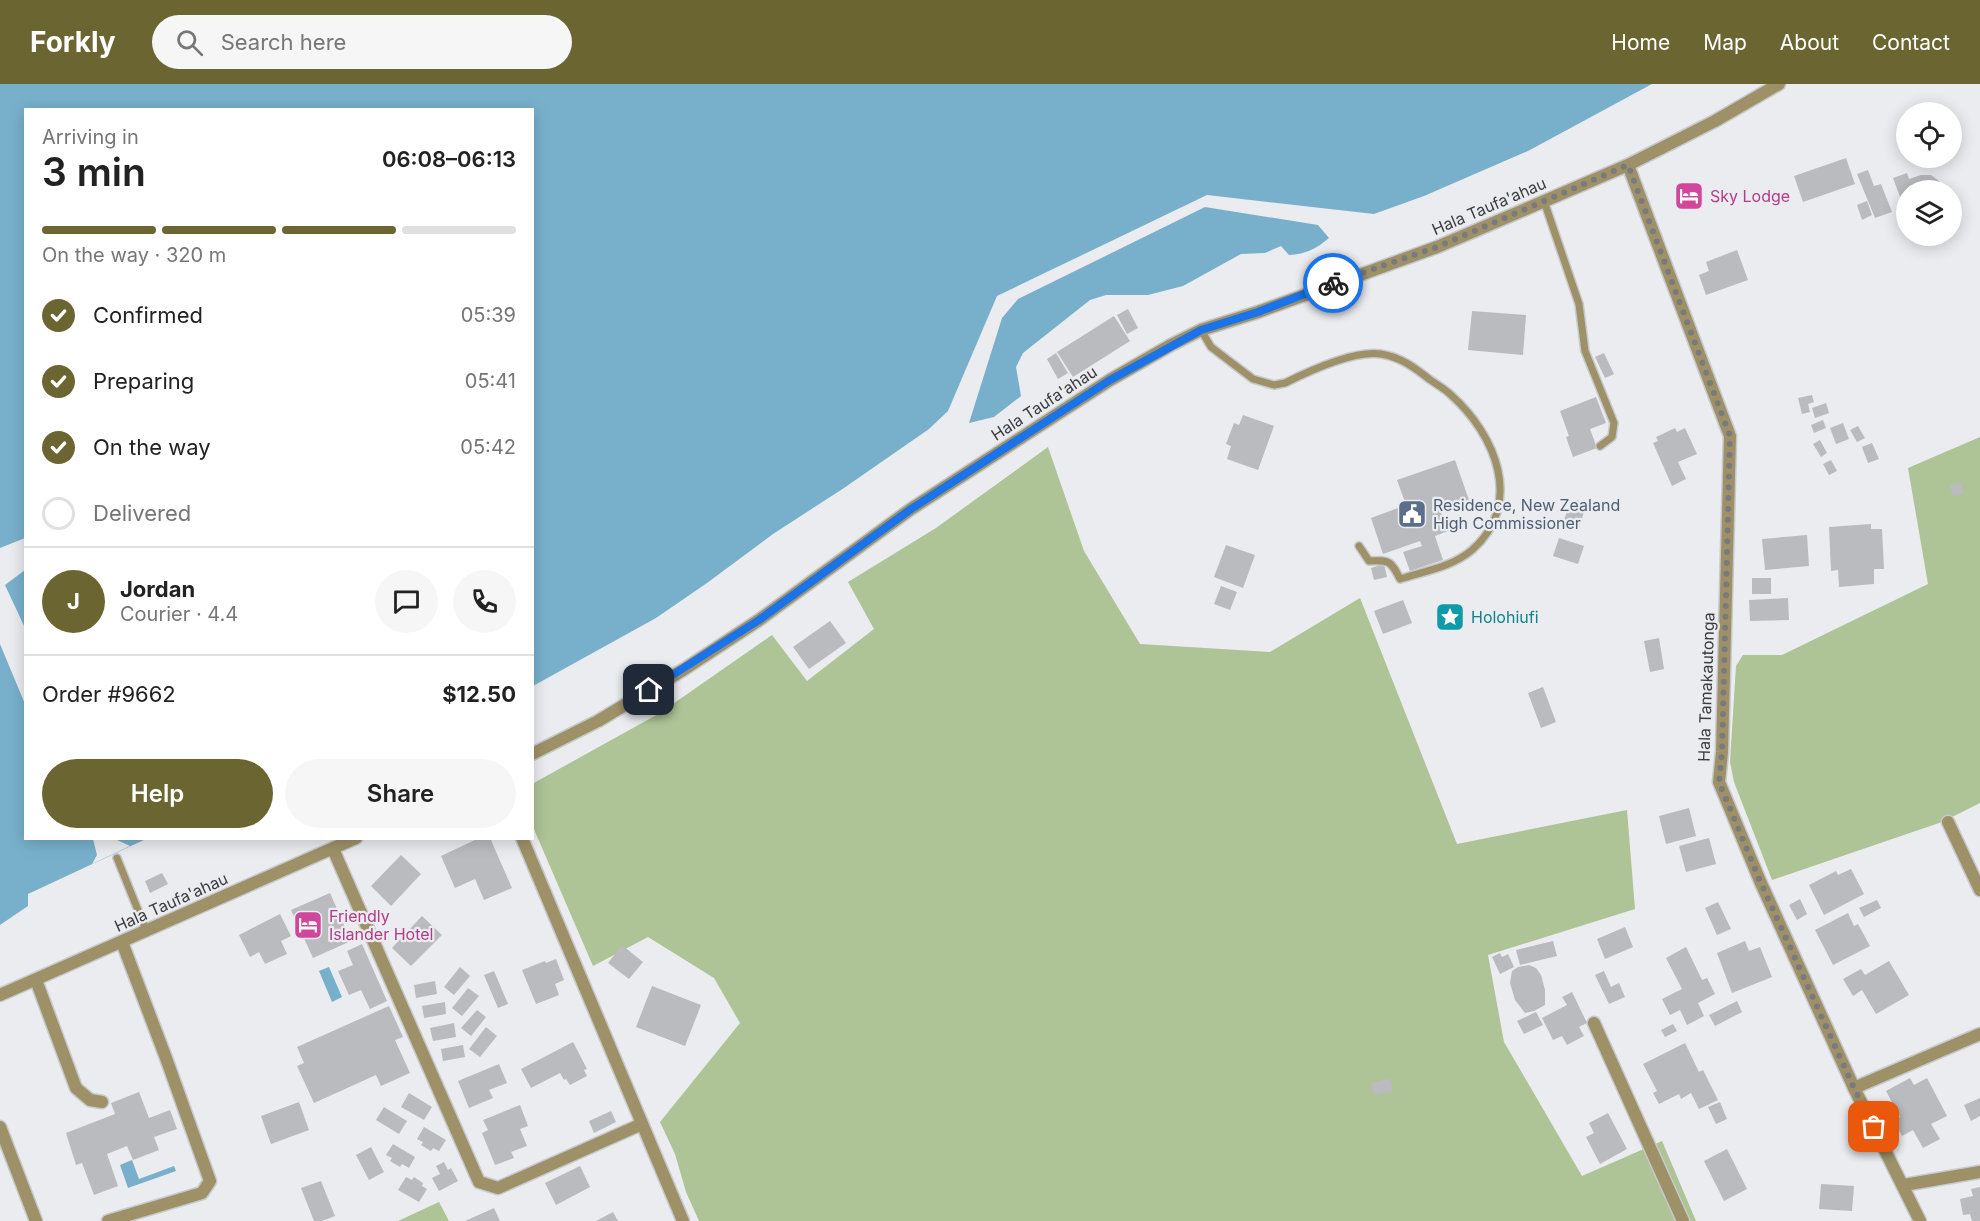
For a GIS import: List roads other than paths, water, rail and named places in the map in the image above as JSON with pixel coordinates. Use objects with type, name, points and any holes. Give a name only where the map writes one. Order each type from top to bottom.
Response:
[{"type":"street","name":"Hala Taufa'ahau","points":[[534,753],[598,721],[683,670],[759,620],[911,509],[1110,380],[1201,330],[1258,312],[1437,247],[1628,165],[1714,121],[1779,84]]},
{"type":"street","name":"Hala Tamakautonga","points":[[1628,165],[1730,436],[1722,752],[1719,782],[1760,881],[1854,1088],[1920,1221]]},
{"type":"street","points":[[1948,822],[1980,890]]},
{"type":"street","name":"Hala Taufa'ahau","points":[[0,995],[352,840]]},
{"type":"street","points":[[523,840],[683,1221]]},
{"type":"street","points":[[333,849],[479,1182],[498,1188],[642,1124]]},
{"type":"street","points":[[108,1221],[202,1193],[210,1181],[122,942]]},
{"type":"street","points":[[36,980],[76,1088],[90,1100],[102,1102]]},
{"type":"street","points":[[1594,1023],[1683,1221]]},
{"type":"street","points":[[1854,1088],[1980,1034]]},
{"type":"street","points":[[0,1127],[36,1221]]},
{"type":"street","points":[[1904,1185],[1980,1172]]},
{"type":"lane","points":[[1544,201],[1579,304],[1585,351],[1614,423],[1612,437],[1600,446]]},
{"type":"lane","points":[[1201,330],[1211,347],[1252,379],[1263,383],[1285,383],[1351,357],[1378,354],[1400,359],[1451,395],[1474,420],[1490,446],[1499,472],[1501,497],[1498,515],[1477,544],[1450,564],[1400,579],[1392,564],[1386,560],[1369,561],[1359,546]]},
{"type":"lane","points":[[117,858],[147,930]]},
{"type":"water","points":[[0,84],[1652,84],[1528,151],[1424,196],[1374,214],[1207,195],[997,296],[948,411],[929,429],[773,534],[656,618],[534,685],[534,108],[24,108],[24,840],[144,840],[28,894],[28,906],[0,925]]},
{"type":"water","points":[[1205,207],[1318,225],[1329,238],[1315,248],[1301,253],[1289,255],[1281,246],[1265,253],[1241,254],[1183,286],[1148,295],[1106,295],[1090,300],[1023,353],[1016,367],[1021,396],[994,417],[969,423],[1002,318],[1018,299]]},
{"type":"water","points":[[329,967],[342,997],[332,1002],[319,971]]},
{"type":"water","points":[[132,1160],[139,1179],[174,1166],[176,1171],[128,1188],[120,1165]]},
{"type":"place","name":"Sky Lodge","points":[[1689,196]]},
{"type":"place","name":"Residence, New Zealand High Commissioner","points":[[1412,514]]},
{"type":"place","name":"Holohiufi","points":[[1450,617]]},
{"type":"place","name":"Friendly Islander Hotel","points":[[308,925]]}]
